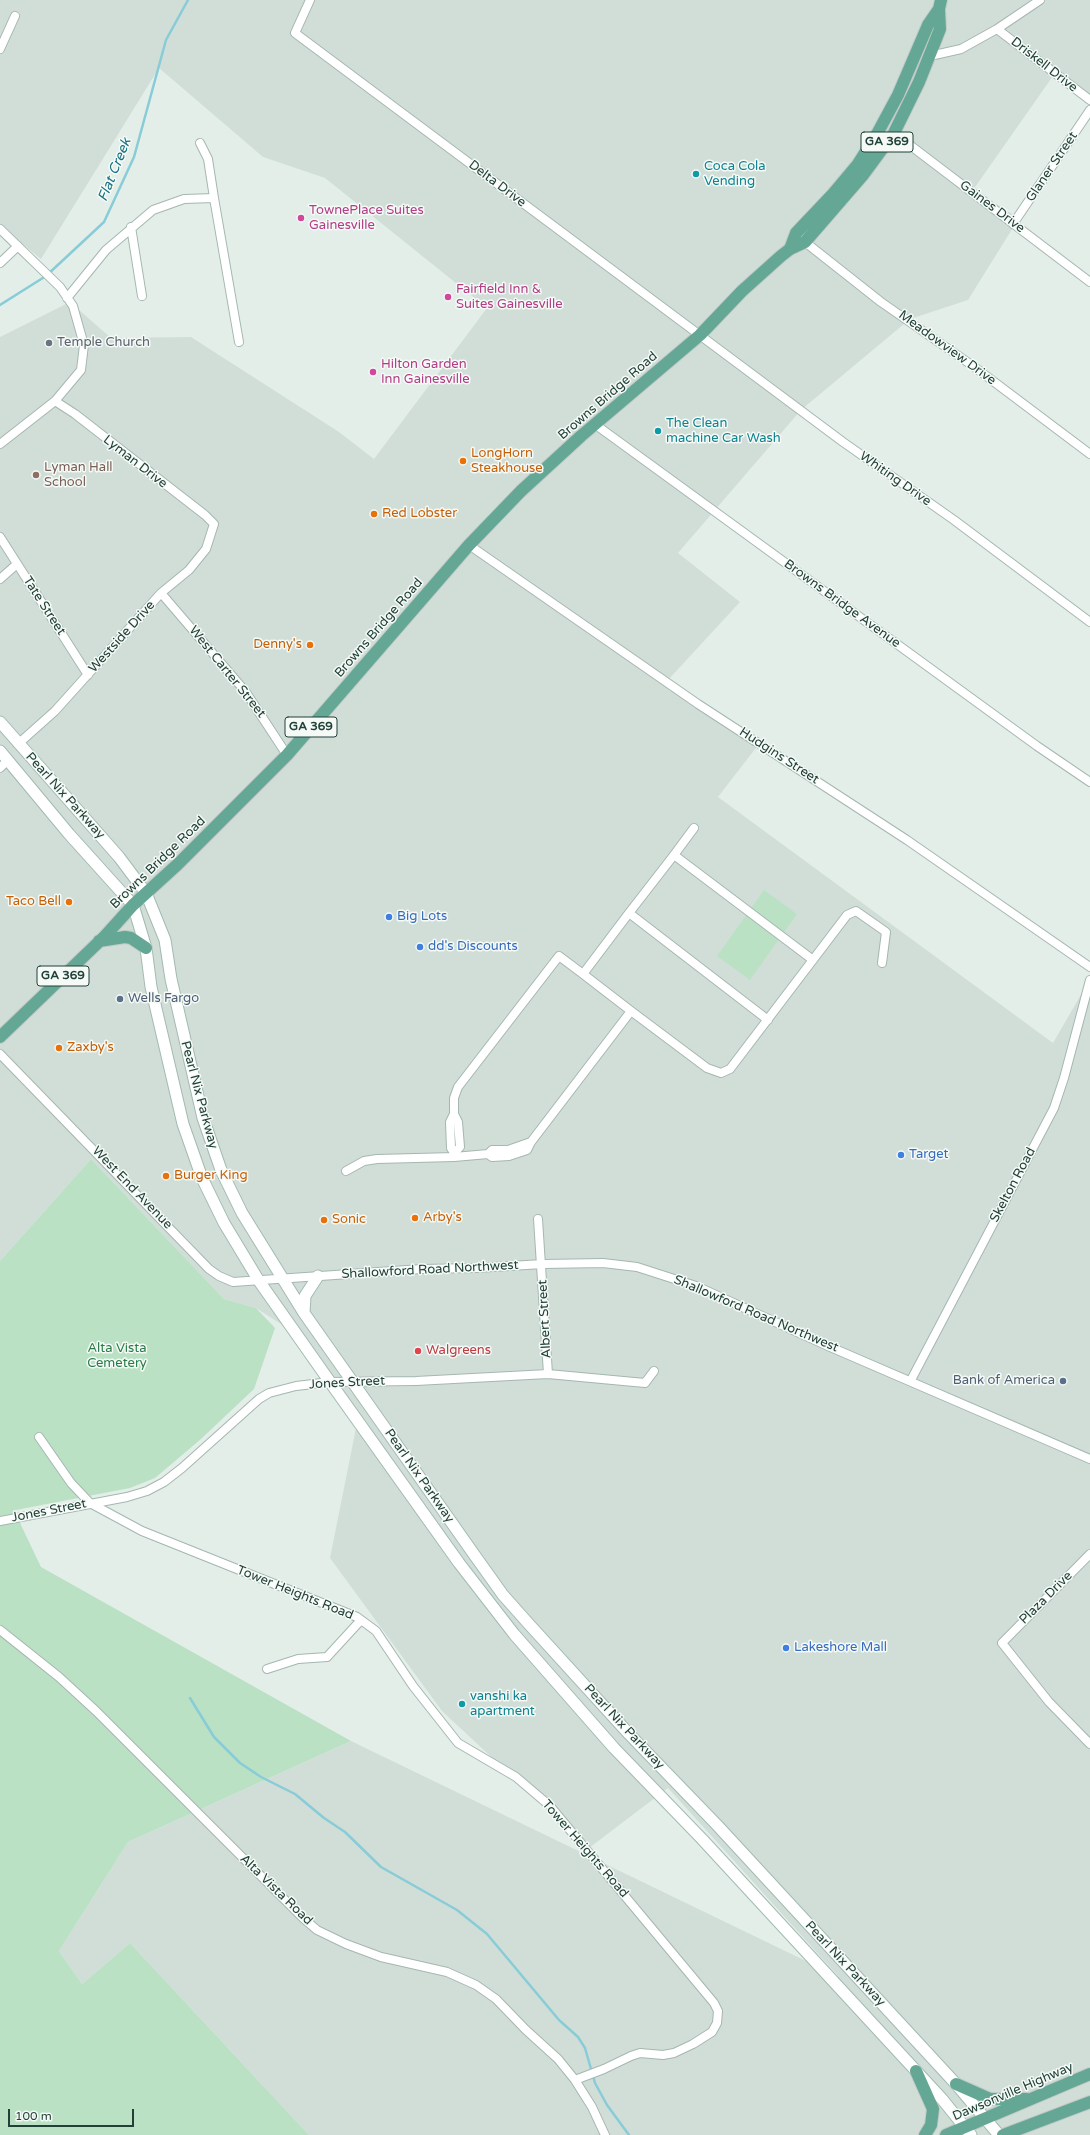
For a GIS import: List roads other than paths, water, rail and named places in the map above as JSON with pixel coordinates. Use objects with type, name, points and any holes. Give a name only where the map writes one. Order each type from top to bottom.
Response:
[{"type":"main road","name":"Browns Bridge Road","points":[[0,1037],[100,941],[133,905],[178,864],[287,754],[469,545],[521,491],[596,424],[700,335],[742,291],[790,249],[805,242],[863,175],[894,133],[919,82],[940,30],[940,4]]},
{"type":"main road","name":"Browns Bridge Road","points":[[790,249],[796,233],[832,195],[858,164],[877,134],[898,95],[928,25],[940,4]]},
{"type":"main road","name":"Pearl Nix Parkway","points":[[0,722],[119,857],[146,893],[165,940],[171,979],[203,1118],[218,1163],[242,1213],[304,1313],[504,1595],[629,1734],[718,1825],[956,2084],[999,2135]]},
{"type":"main road","name":"Pearl Nix Parkway","points":[[0,751],[4,764],[133,905],[146,948],[150,983],[187,1137],[202,1178],[224,1223],[259,1281],[459,1563],[514,1634],[614,1748],[702,1839],[916,2071],[968,2131]]},
{"type":"main road","points":[[100,941],[125,937],[131,938],[146,948]]},
{"type":"main road","points":[[304,1313],[305,1296],[318,1276]]},
{"type":"main road","points":[[916,2071],[933,2109],[932,2125],[925,2135]]},
{"type":"main road","name":"Dawsonville Highway","points":[[946,2135],[968,2131],[985,2120],[1090,2074]]},
{"type":"main road","points":[[956,2084],[990,2099],[1032,2099]]},
{"type":"main road","points":[[1003,2135],[1090,2102]]},
{"type":"main road","points":[[1035,2135],[1043,2120]]},
{"type":"street","name":"Delta Drive","points":[[310,0],[295,33],[700,335]]},
{"type":"street","points":[[930,56],[961,49],[997,29],[1040,0]]},
{"type":"street","points":[[0,49],[15,16]]},
{"type":"street","name":"Driskell Drive","points":[[997,29],[1090,100]]},
{"type":"street","name":"Glaner Street","points":[[1013,224],[1090,110]]},
{"type":"street","name":"Gaines Drive","points":[[894,133],[1090,282]]},
{"type":"street","points":[[200,142],[208,158],[239,342]]},
{"type":"street","points":[[67,298],[106,250],[131,227],[153,210],[184,199],[214,198]]},
{"type":"street","points":[[131,227],[142,296]]},
{"type":"street","points":[[0,229],[60,287],[73,306],[84,345],[81,370],[55,401],[0,444]]},
{"type":"street","name":"Meadowview Drive","points":[[805,242],[882,302],[973,366],[1090,454]]},
{"type":"street","points":[[0,263],[18,246]]},
{"type":"street","name":"Whiting Drive","points":[[700,335],[843,442],[954,520],[1090,622]]},
{"type":"street","name":"Lyman Drive","points":[[55,401],[76,414],[205,515],[214,524]]},
{"type":"street","name":"Browns Bridge Avenue","points":[[596,424],[1037,746],[1090,782]]},
{"type":"street","name":"Westside Drive","points":[[18,744],[54,711],[161,593],[190,570],[206,549],[214,524]]},
{"type":"street","name":"Tate Street","points":[[0,537],[88,675]]},
{"type":"street","name":"Hudgins Street","points":[[469,545],[698,704],[907,840],[1090,968]]},
{"type":"street","points":[[0,579],[16,564]]},
{"type":"street","name":"West Carter Street","points":[[161,593],[245,691],[287,754]]},
{"type":"street","points":[[583,974],[694,828]]},
{"type":"street","points":[[674,855],[813,960]]},
{"type":"street","points":[[454,1155],[460,1147],[458,1122],[454,1114],[454,1098],[458,1087],[559,956],[707,1068],[721,1073],[730,1069],[847,915],[856,911],[886,932],[882,963]]},
{"type":"street","points":[[630,913],[768,1020]]},
{"type":"street","name":"Skelton Road","points":[[911,1380],[1054,1108],[1064,1078],[1090,980]]},
{"type":"street","points":[[346,1172],[364,1161],[377,1159],[488,1154],[492,1157],[527,1150],[531,1142],[631,1011]]},
{"type":"street","name":"West End Avenue","points":[[0,1054],[209,1269],[219,1276],[233,1282],[282,1278]]},
{"type":"street","points":[[454,1114],[450,1122],[451,1148],[454,1155]]},
{"type":"street","points":[[450,1134],[459,1134]]},
{"type":"street","name":"Albert Street","points":[[538,1219],[543,1264],[548,1374]]},
{"type":"street","name":"Shallowford Road Northwest","points":[[282,1278],[422,1269],[476,1268],[543,1264],[603,1263],[637,1268],[665,1275],[696,1286],[828,1346],[911,1380],[1090,1459]]},
{"type":"street","name":"Jones Street","points":[[0,1521],[127,1497],[147,1491],[164,1482],[269,1393],[296,1386],[330,1382],[548,1374],[645,1383],[654,1371]]},
{"type":"street","name":"Tower Heights Road","points":[[39,1436],[71,1483],[90,1503],[142,1531],[361,1620],[376,1631],[413,1686],[458,1743],[516,1777],[550,1806],[714,2003],[718,2011],[718,2023],[712,2032],[693,2044],[674,2053],[663,2055],[640,2053],[575,2080]]},
{"type":"street","name":"Plaza Drive","points":[[1090,1554],[1002,1643],[1049,1702],[1090,1744]]},
{"type":"street","points":[[267,1669],[298,1659],[327,1657],[361,1620]]},
{"type":"street","name":"Alta Vista Road","points":[[0,1630],[59,1677],[96,1710],[297,1912],[318,1930],[346,1944],[381,1957],[447,1972],[476,1985],[496,2000],[558,2059],[575,2080],[592,2107],[605,2135]]},
{"type":"waterway","name":"Flat Creek","points":[[0,305],[46,276],[104,222],[134,157],[166,40],[188,0]]},
{"type":"waterway","points":[[190,1698],[214,1737],[240,1763],[261,1777],[295,1794],[324,1818],[345,1832],[381,1867],[457,1910],[487,1934],[559,2020],[578,2037],[585,2048],[595,2083],[607,2105],[629,2135]]},
{"type":"place","name":"Coca Cola Vending","points":[[696,174]]},
{"type":"place","name":"TownePlace Suites Gainesville","points":[[301,218]]},
{"type":"place","name":"Fairfield Inn & Suites Gainesville","points":[[448,297]]},
{"type":"place","name":"Temple Church","points":[[49,343]]},
{"type":"place","name":"Hilton Garden Inn Gainesville","points":[[373,372]]},
{"type":"place","name":"The Clean machine Car Wash","points":[[658,431]]},
{"type":"place","name":"LongHorn Steakhouse","points":[[463,461]]},
{"type":"place","name":"Lyman Hall School","points":[[36,475]]},
{"type":"place","name":"Red Lobster","points":[[374,514]]},
{"type":"place","name":"Denny's","points":[[310,645]]},
{"type":"place","name":"Taco Bell","points":[[69,902]]},
{"type":"place","name":"Big Lots","points":[[389,917]]},
{"type":"place","name":"dd's Discounts","points":[[420,947]]},
{"type":"place","name":"Wells Fargo","points":[[120,999]]},
{"type":"place","name":"Zaxby's","points":[[59,1048]]},
{"type":"place","name":"Target","points":[[901,1155]]},
{"type":"place","name":"Burger King","points":[[166,1176]]},
{"type":"place","name":"Arby's","points":[[415,1218]]},
{"type":"place","name":"Sonic","points":[[324,1220]]},
{"type":"place","name":"Walgreens","points":[[418,1351]]},
{"type":"place","name":"Bank of America","points":[[1063,1381]]},
{"type":"place","name":"Lakeshore Mall","points":[[786,1648]]},
{"type":"place","name":"vanshi ka apartment","points":[[462,1704]]},
{"type":"park label","name":"Alta Vista Cemetery","points":[[117,1356]]}]
